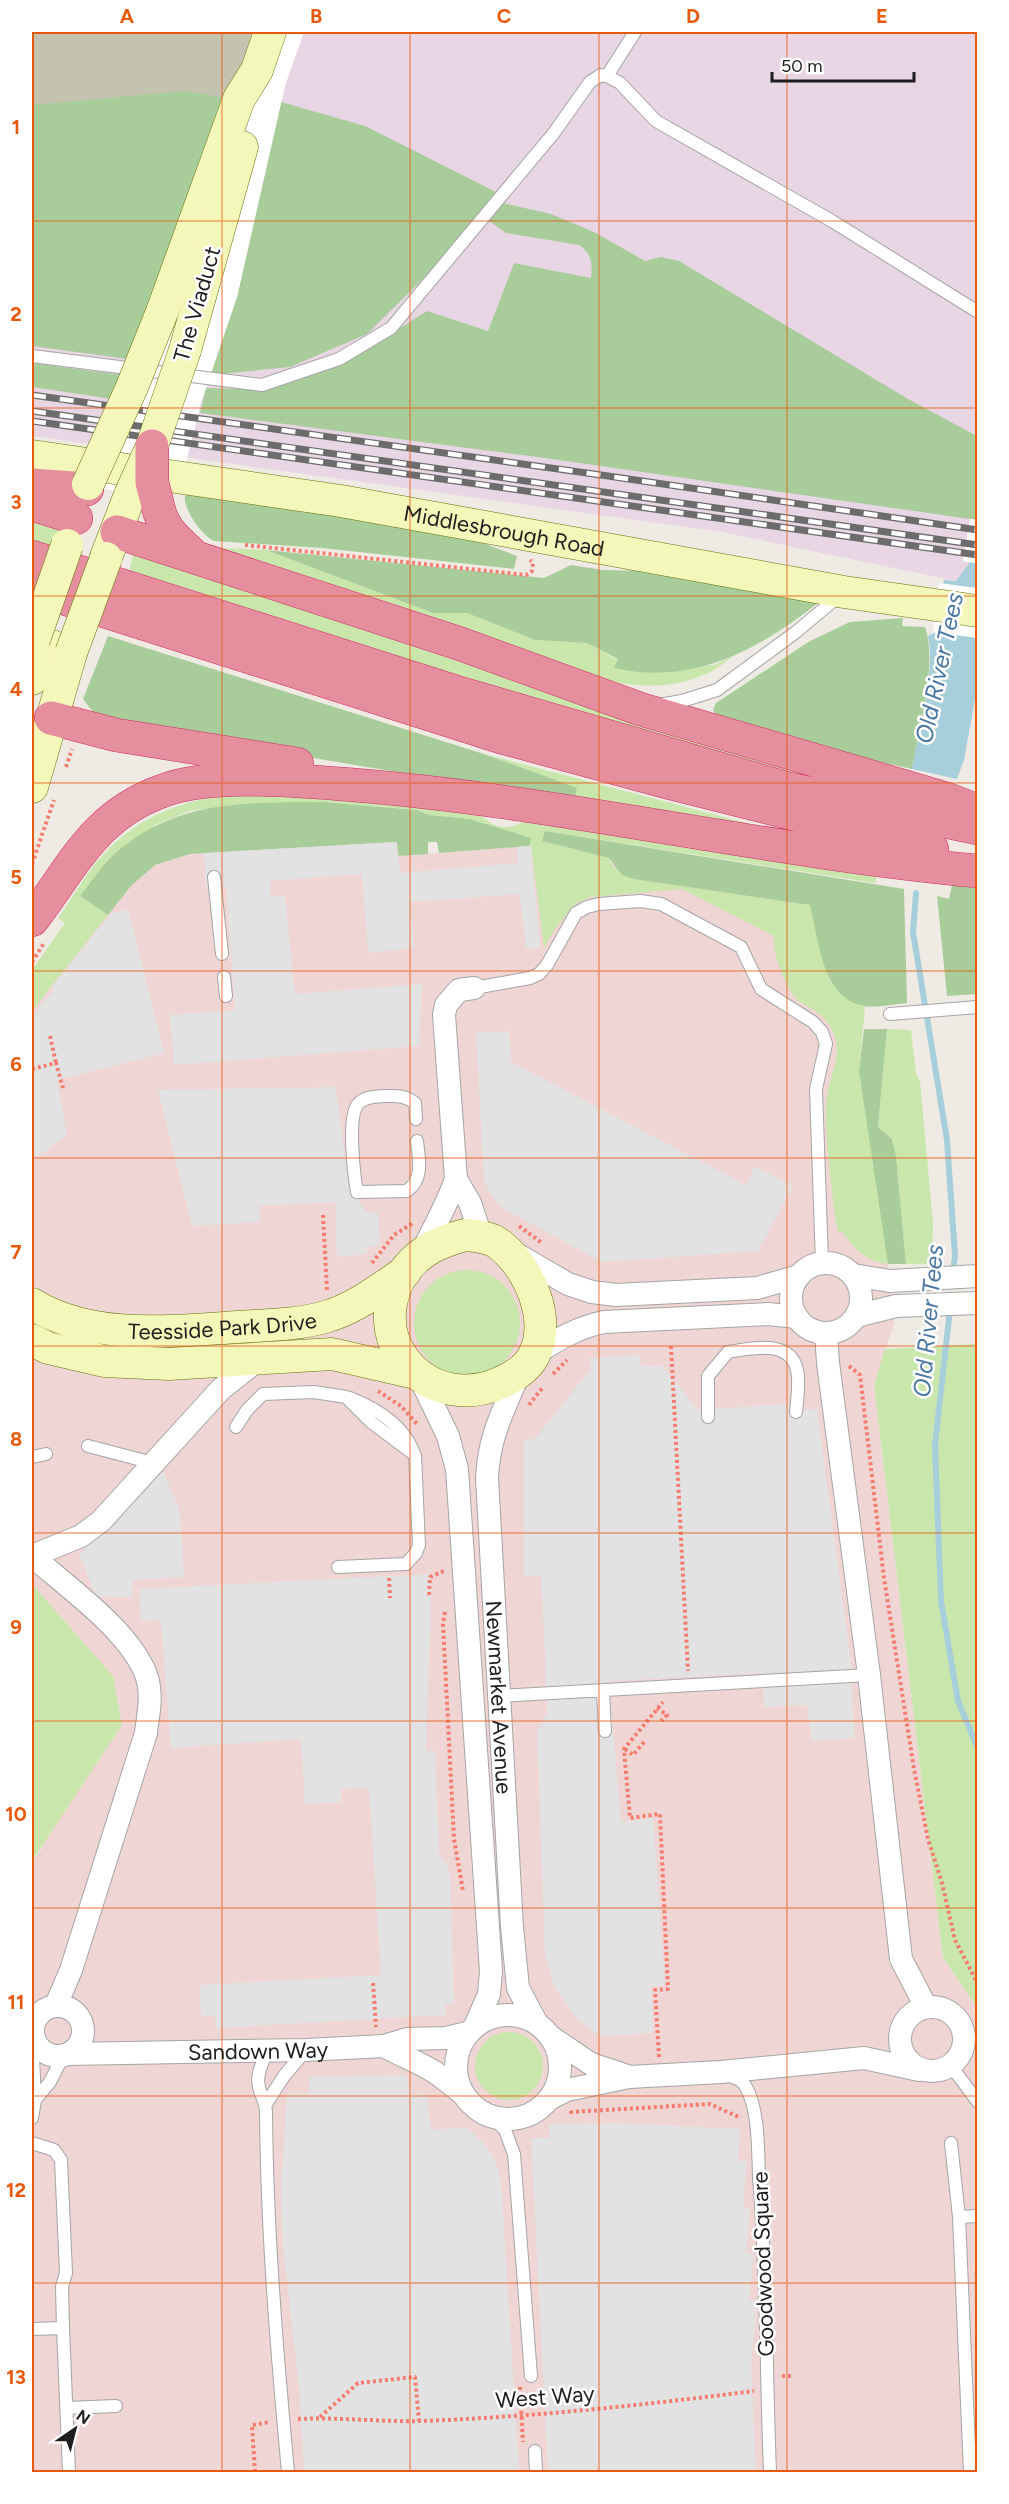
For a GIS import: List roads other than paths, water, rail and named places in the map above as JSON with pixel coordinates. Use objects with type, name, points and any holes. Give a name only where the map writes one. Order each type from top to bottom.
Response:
[{"type":"highway","points":[[152,447],[152,482],[143,497],[160,515],[169,534],[194,556]]},
{"type":"highway","points":[[32,485],[89,525]]},
{"type":"highway","points":[[32,504],[89,525],[194,556],[458,643],[640,709],[978,810]]},
{"type":"highway","points":[[32,557],[456,692],[789,789],[978,828]]},
{"type":"highway","points":[[32,588],[501,737],[678,785],[978,860]]},
{"type":"highway","points":[[41,715],[116,735],[322,768],[398,789]]},
{"type":"highway","points":[[32,920],[76,855],[101,827],[128,808],[162,790],[201,781],[306,781],[398,789],[544,807],[906,864],[978,871]]},
{"type":"street","name":"The Viaduct","points":[[89,525],[132,387],[162,312],[239,99],[257,70],[270,32]]},
{"type":"street","name":"The Viaduct","points":[[152,447],[209,268],[255,101],[257,70]]},
{"type":"street","name":"Middlesbrough Road","points":[[32,456],[341,501],[844,592],[978,611]]},
{"type":"street","points":[[32,679],[47,648],[89,525],[143,497]]},
{"type":"street","points":[[32,787],[47,648]]},
{"type":"street","points":[[474,988],[459,990],[451,997],[444,1015],[456,1179],[448,1203],[392,1297],[388,1317],[391,1335],[398,1352],[417,1375],[449,1390],[464,1392],[496,1386],[569,1333],[604,1322],[768,1314],[797,1317]]},
{"type":"street","points":[[456,1179],[470,1203],[497,1234],[530,1280],[540,1315],[540,1335],[527,1363]]},
{"type":"street","points":[[413,1263],[450,1239],[465,1235],[497,1234],[568,1284],[592,1292],[616,1295],[757,1288],[799,1276],[813,1266],[822,1263],[839,1265],[853,1275],[858,1282],[861,1300],[856,1317]]},
{"type":"street","name":"Teesside Park Drive","points":[[32,1304],[80,1323],[115,1329],[157,1332],[298,1323],[327,1317],[368,1297],[413,1263]]},
{"type":"street","points":[[853,1275],[890,1281],[978,1276]]},
{"type":"street","points":[[799,1276],[794,1284],[792,1301],[797,1317],[810,1329],[826,1333],[843,1328],[856,1317],[896,1306],[978,1303]]},
{"type":"street","points":[[826,1333],[869,1675],[901,1959],[926,2007]]},
{"type":"street","name":"Teesside Park Drive","points":[[32,1340],[48,1348],[104,1361],[169,1364],[332,1354],[417,1375]]},
{"type":"street","points":[[56,2006],[71,1970],[146,1732],[150,1704],[148,1682],[139,1661],[117,1631],[32,1556],[81,1536],[102,1521],[221,1389],[258,1360]]},
{"type":"street","name":"Newmarket Avenue","points":[[527,1363],[494,1431],[488,1452],[487,1478],[512,1927],[518,1988],[544,2030]]},
{"type":"street","name":"Newmarket Avenue","points":[[417,1375],[448,1436],[458,1469],[491,1971],[489,1994],[471,2029]]},
{"type":"street","points":[[56,2006],[74,2011],[83,2027],[82,2038],[76,2048],[65,2055],[56,2056],[43,2052],[32,2034],[33,2024],[38,2015],[46,2008],[56,2006]]},
{"type":"street","points":[[549,2099],[575,2089],[629,2077],[721,2072],[864,2058],[930,2072],[941,2071],[951,2066],[959,2058],[963,2048],[962,2027],[948,2011],[937,2007],[926,2007],[911,2015],[901,2029],[864,2058]]},
{"type":"street","points":[[462,2094],[455,2074],[457,2052],[471,2029],[490,2017],[506,2014],[522,2016],[591,2064],[629,2077]]},
{"type":"street","points":[[83,2027],[132,2052]]},
{"type":"street","name":"Sandown Way","points":[[65,2055],[306,2050],[385,2037],[446,2038],[471,2029]]},
{"type":"street","points":[[901,2029],[899,2038],[904,2057],[919,2070]]},
{"type":"street","points":[[385,2037],[404,2058],[438,2074],[475,2108],[492,2117],[510,2119],[529,2115],[540,2109],[549,2099],[560,2076],[559,2055],[544,2030]]},
{"type":"lane","points":[[607,76],[635,32]]},
{"type":"lane","points":[[32,356],[262,385],[339,359],[391,328],[553,134],[594,78],[607,76],[626,89],[656,121],[832,221],[978,312]]},
{"type":"lane","points":[[640,709],[682,701],[717,690],[796,632],[844,592]]},
{"type":"lane","points":[[214,877],[222,954]]},
{"type":"lane","points":[[474,988],[539,974],[547,965],[576,913],[587,907],[640,901],[661,904],[741,947],[761,989],[799,1011],[822,1032],[826,1044],[816,1089],[822,1263]]},
{"type":"lane","points":[[224,977],[226,996]]},
{"type":"lane","points":[[890,1014],[978,1006]]},
{"type":"lane","points":[[416,1119],[415,1103],[408,1097],[399,1095],[367,1098],[360,1102],[353,1116],[357,1192],[407,1191],[413,1187],[420,1173],[417,1141]]},
{"type":"lane","points":[[708,1417],[707,1380],[728,1352],[770,1347],[782,1351],[792,1360],[797,1370],[796,1413]]},
{"type":"lane","points":[[236,1427],[247,1410],[263,1395],[314,1392],[346,1397],[371,1422],[415,1455],[419,1545],[416,1553],[406,1564],[338,1568]]},
{"type":"lane","points":[[88,1446],[153,1462]]},
{"type":"lane","points":[[32,1457],[46,1454]]},
{"type":"lane","points":[[500,1696],[869,1675]]},
{"type":"lane","points":[[603,1691],[605,1731]]},
{"type":"lane","points":[[32,2034],[35,2100],[32,2118]]},
{"type":"lane","points":[[266,2104],[284,2076],[306,2050]]},
{"type":"lane","points":[[267,2052],[260,2068],[258,2085],[266,2104],[278,2369],[288,2472]]},
{"type":"lane","points":[[35,2100],[50,2082],[65,2055]]},
{"type":"lane","points":[[951,2066],[978,2102]]},
{"type":"lane","name":"Goodwood Square","points":[[721,2072],[741,2080],[747,2088],[757,2132],[766,2284],[770,2472]]},
{"type":"lane","points":[[492,2117],[505,2130],[511,2142],[517,2180],[531,2376]]},
{"type":"lane","points":[[32,2143],[54,2150],[61,2160],[66,2273],[62,2288],[63,2328],[69,2472]]},
{"type":"lane","points":[[951,2143],[959,2217],[970,2472]]},
{"type":"lane","points":[[959,2217],[978,2216]]},
{"type":"lane","points":[[32,2329],[63,2328]]},
{"type":"lane","points":[[66,2408],[116,2406]]},
{"type":"lane","points":[[535,2451],[536,2472]]},
{"type":"water","points":[[970,562],[977,563],[977,688],[964,760],[957,779],[912,769],[928,684],[930,650],[928,636],[936,632],[944,580],[956,581]]},
{"type":"waterway","name":"Old River Tees","points":[[916,893],[913,932],[947,1140],[955,1256],[953,1272]]},
{"type":"waterway","name":"Old River Tees","points":[[950,1309],[935,1445],[941,1601],[958,1701],[978,1749]]},
{"type":"railway","points":[[32,395],[978,530]]},
{"type":"railway","points":[[32,411],[978,545]]},
{"type":"railway","points":[[32,421],[978,555]]}]
